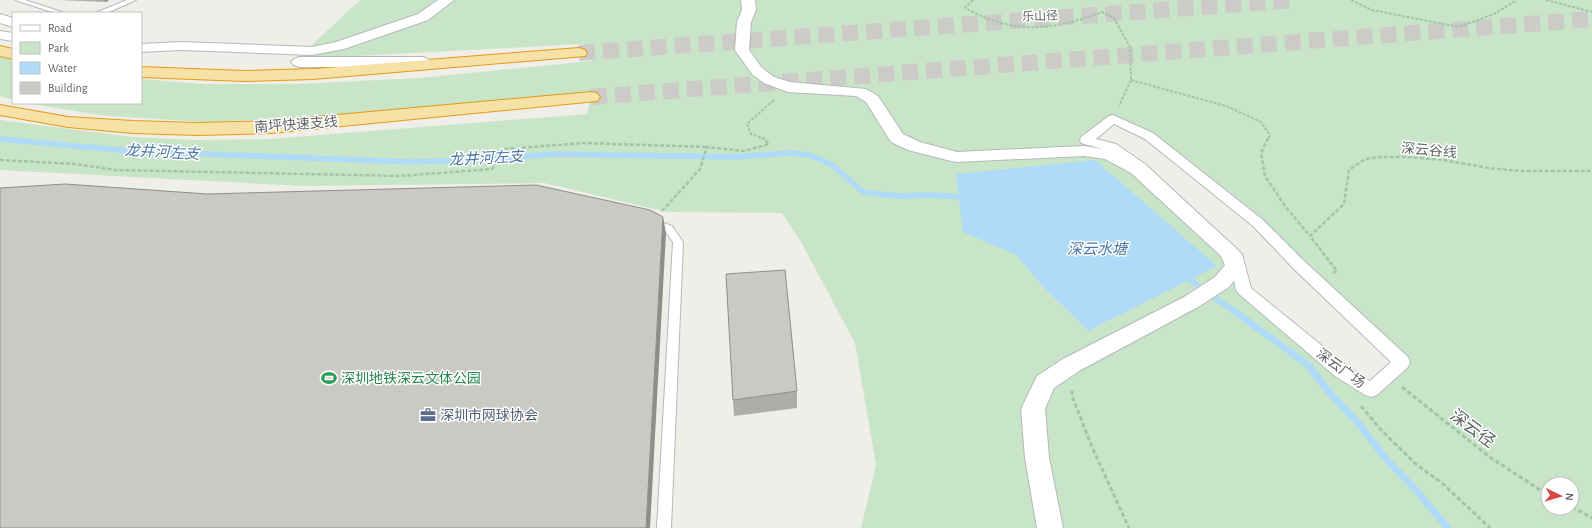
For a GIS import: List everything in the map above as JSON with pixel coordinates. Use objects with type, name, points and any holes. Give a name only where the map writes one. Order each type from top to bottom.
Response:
[{"type":"highway","points":[[0,51],[12,54]]},
{"type":"highway","points":[[142,72],[245,76],[313,74],[578,53]]},
{"type":"highway","name":"南坪快速支线","points":[[0,110],[68,122],[133,127],[271,127],[591,97]]},
{"type":"street","points":[[142,48],[181,46],[312,51],[340,46],[423,17],[447,0]]},
{"type":"street","points":[[748,0],[749,10],[744,22],[742,50],[758,71],[769,80],[788,87],[860,92],[872,99],[897,138],[914,146],[957,157],[1084,151],[1110,155],[1137,169],[1229,253],[1235,266],[1222,282],[1191,302],[1071,365],[1045,382],[1034,409],[1037,458],[1050,528]]},
{"type":"street","points":[[0,18],[12,23]]},
{"type":"street","points":[[0,35],[12,37]]},
{"type":"street","points":[[181,46],[280,61],[310,63],[461,62]]},
{"type":"street","name":"深云广场","points":[[1113,119],[1149,136],[1258,223],[1298,264],[1316,279],[1402,362],[1371,390],[1341,371],[1244,290],[1237,258],[1140,167],[1111,147],[1086,140],[1113,119]]},
{"type":"lane","points":[[18,0],[59,12]]},
{"type":"lane","points":[[102,12],[133,0]]},
{"type":"lane","points":[[645,220],[661,224],[672,231],[678,242],[664,528]]},
{"type":"path","name":"乐山径","points":[[973,0],[965,8],[978,16],[1014,25],[1045,27],[1068,24],[1102,12],[1114,18],[1130,47],[1131,80],[1113,119]]},
{"type":"path","points":[[1350,0],[1372,10],[1459,27],[1494,14],[1517,0]]},
{"type":"path","points":[[1546,0],[1592,12]]},
{"type":"path","points":[[1131,80],[1226,106],[1261,122],[1270,135],[1261,153],[1265,176],[1285,206],[1337,271],[1316,279]]},
{"type":"path","points":[[0,160],[75,164],[116,170],[400,176],[492,170],[505,148],[586,143],[707,147],[744,151],[769,144],[765,139],[751,134],[747,124],[770,102],[783,94],[788,87]]},
{"type":"path","points":[[662,212],[700,169],[707,147]]},
{"type":"path","name":"深云谷线","points":[[1310,236],[1344,204],[1349,170],[1365,159],[1380,157],[1408,157],[1443,160],[1488,168],[1521,171],[1592,171]]},
{"type":"path","points":[[1071,365],[1072,396],[1092,447],[1129,528]]},
{"type":"path","name":"深云径","points":[[1388,376],[1463,438],[1540,490]]},
{"type":"path","points":[[1356,400],[1383,432],[1417,465],[1442,483],[1490,528]]},
{"type":"path","points":[[1580,512],[1592,518]]},
{"type":"green space","points":[[360,0],[1592,0],[1592,528],[861,528],[876,465],[855,343],[801,242],[782,213],[667,212],[544,183],[303,186],[0,170],[0,120],[132,137],[196,140],[271,139],[587,114],[592,94],[308,118],[206,122],[107,116],[31,104],[142,104],[142,79],[202,84],[297,84],[419,78],[592,61],[591,45],[582,44],[337,57],[300,56]],"holes":[[[1113,119],[1149,136],[1316,279],[1402,363],[1371,390],[1244,290],[1237,258],[1140,167],[1086,140]],[[1016,255],[1118,316],[1088,331],[1044,288]]]},
{"type":"green space","points":[[0,56],[12,60],[12,100],[0,96]]},
{"type":"water","name":"深云水塘","points":[[1095,160],[1217,266],[1088,331],[1044,288],[1016,255],[963,232],[956,174]]},
{"type":"building","name":"深圳地铁深云文体公园","points":[[65,184],[207,194],[536,185],[650,210],[663,217],[646,528],[0,528],[0,188]]},
{"type":"building","points":[[785,270],[797,391],[733,400],[726,274]]},
{"type":"waterway","name":"龙井河左支","points":[[2,139],[0,139],[129,151],[411,162],[475,160],[553,154],[734,157],[789,153],[809,155],[831,164],[863,192],[896,196],[931,195],[959,197]]},
{"type":"waterway","points":[[1190,280],[1235,312]]},
{"type":"waterway","points":[[1234,311],[1308,365],[1329,392],[1359,424],[1386,459],[1416,490],[1448,528]]},
{"type":"tunnel","points":[[579,53],[1297,0]]},
{"type":"tunnel","points":[[591,97],[1592,19]]},
{"type":"place","name":"深圳地铁深云文体公园","points":[[329,378]]},
{"type":"place","name":"深圳市网球协会","points":[[428,415]]}]
